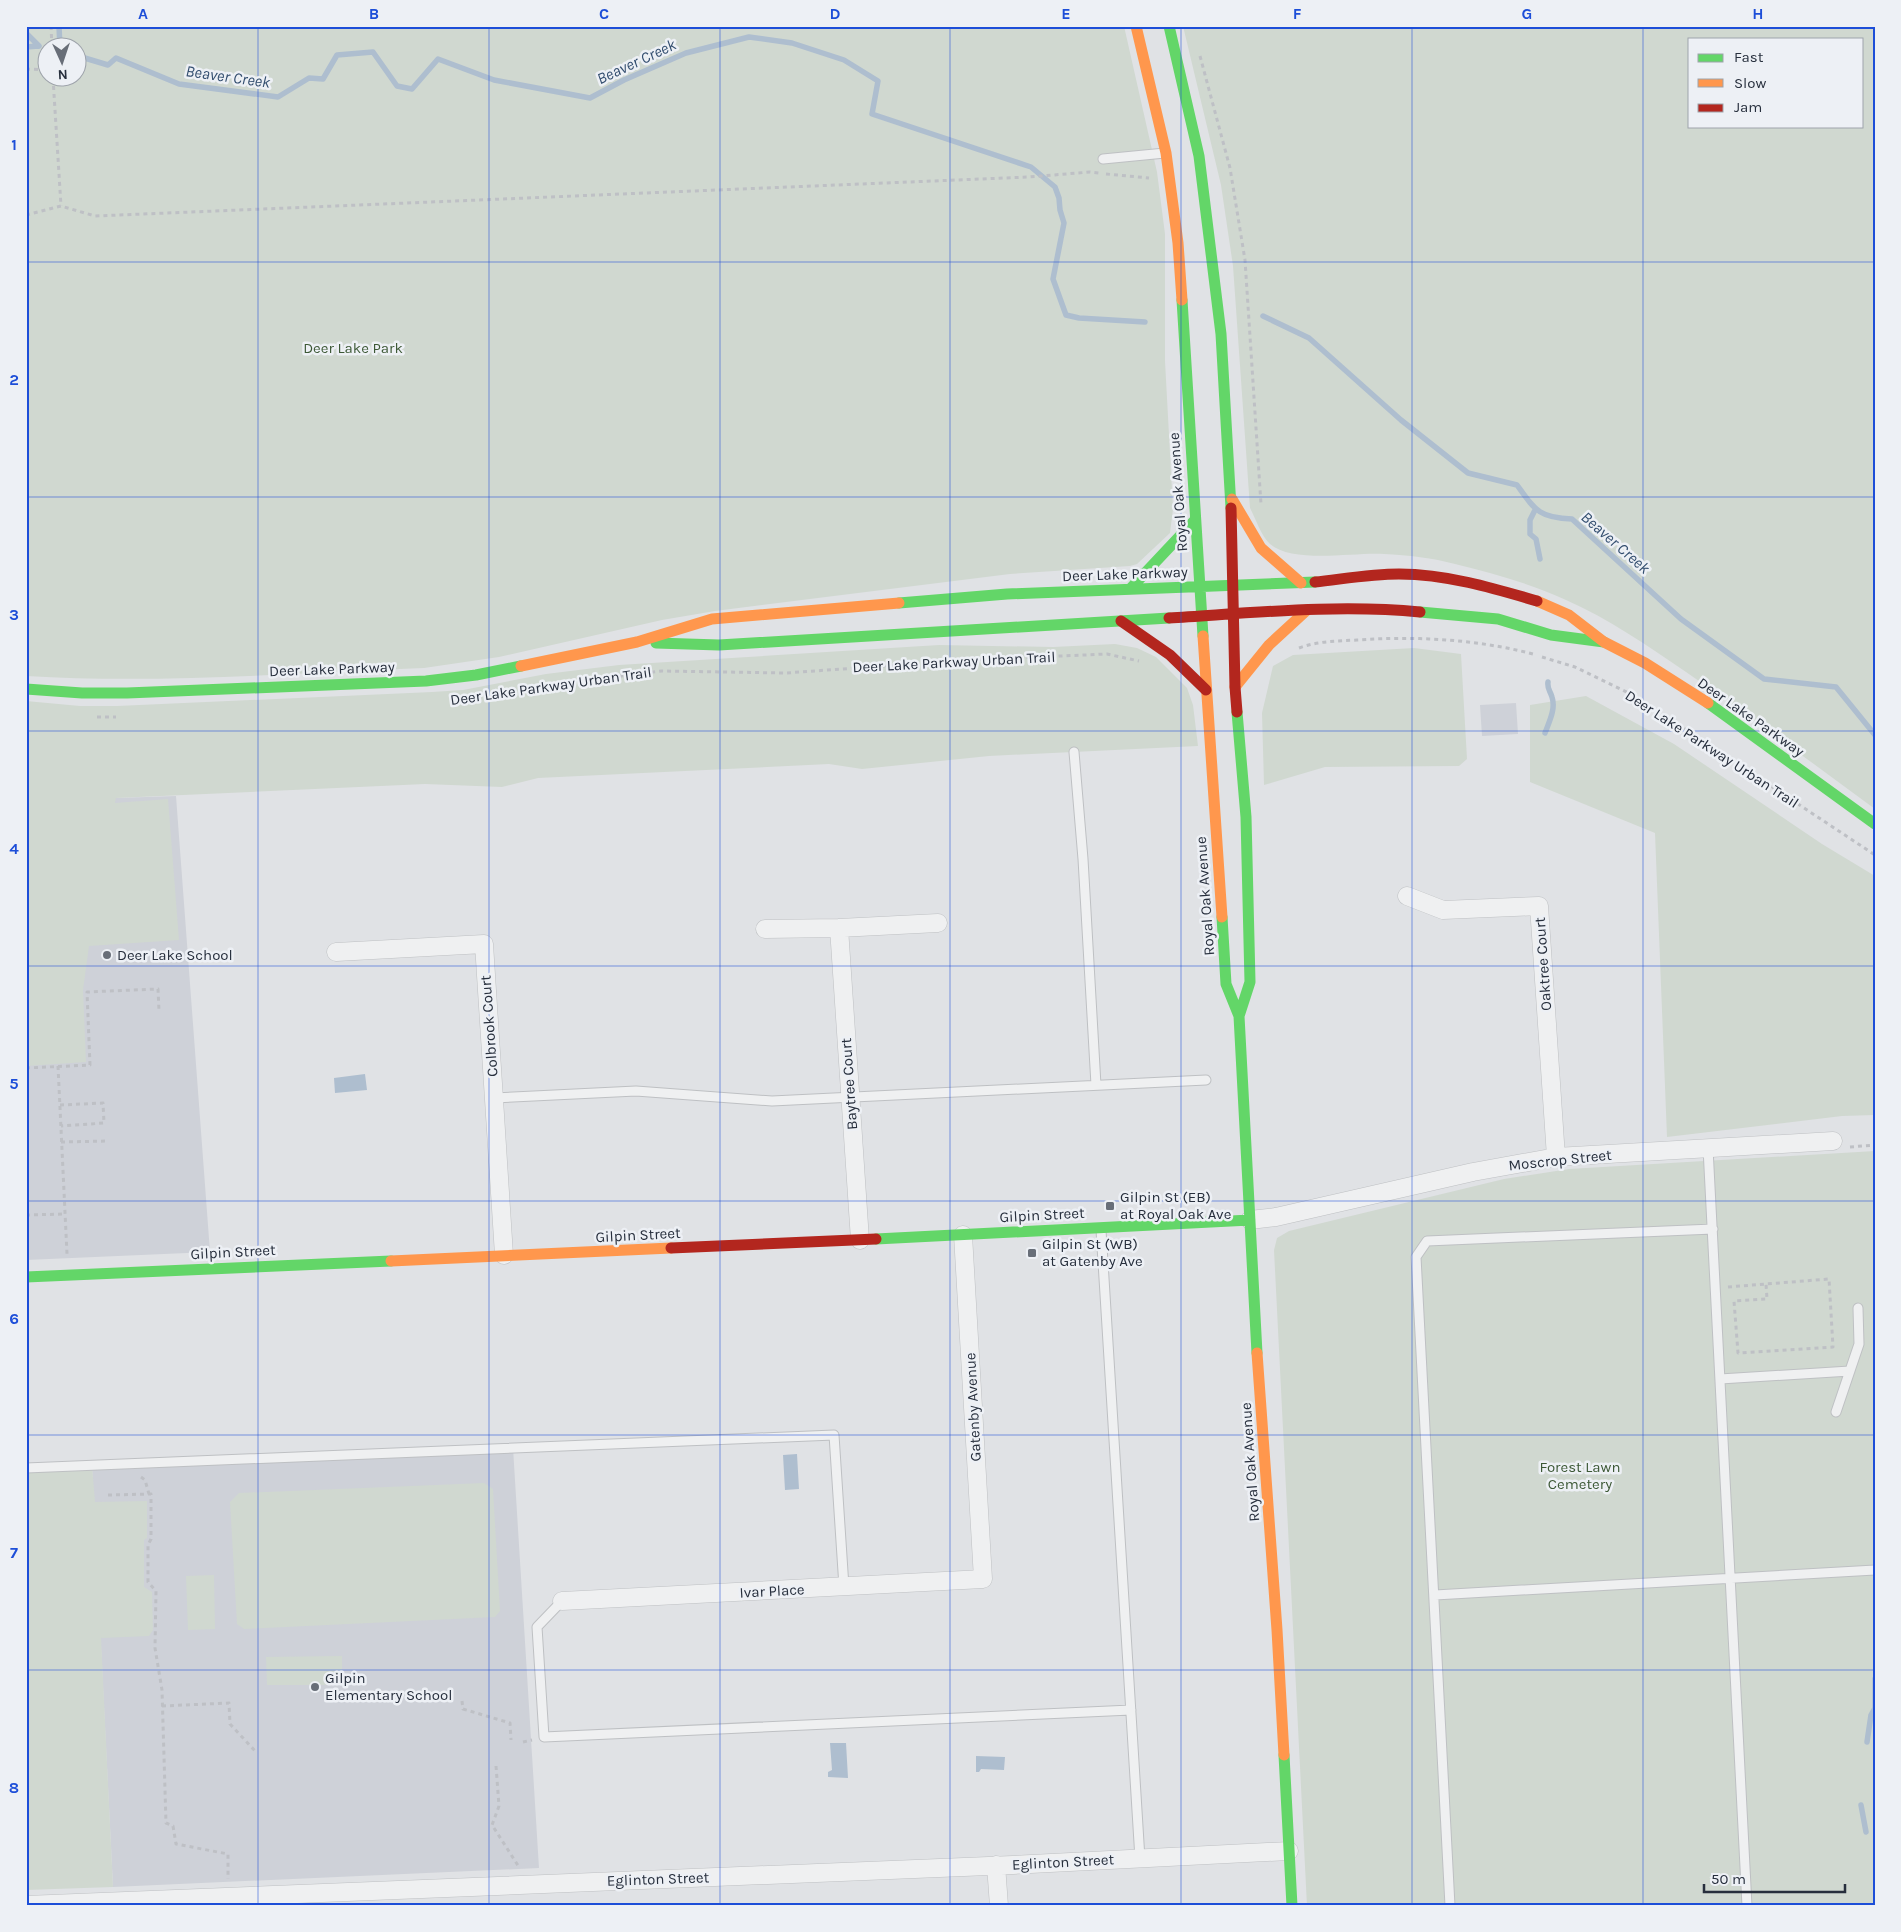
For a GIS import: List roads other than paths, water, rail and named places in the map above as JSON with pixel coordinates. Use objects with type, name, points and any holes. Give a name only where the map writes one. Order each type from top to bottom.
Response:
[{"type":"main road","name":"Royal Oak Avenue","points":[[1136,26],[1166,153],[1178,243],[1226,984],[1239,1016],[1259,1384],[1276,1621],[1292,1906]]},
{"type":"main road","name":"Royal Oak Avenue","points":[[1169,26],[1199,156],[1207,204],[1221,334],[1231,498],[1235,687],[1246,817],[1250,982],[1239,1016]]},
{"type":"main road","points":[[1231,498],[1261,548],[1301,583]]},
{"type":"main road","points":[[1131,588],[1195,520]]},
{"type":"main road","name":"Deer Lake Parkway","points":[[26,689],[82,693],[127,693],[426,680],[476,675],[527,666],[636,642],[712,619],[1007,594],[1301,583],[1398,574],[1444,578],[1472,583],[1546,604],[1569,615],[1604,642],[1644,663],[1708,703],[1875,824]]},
{"type":"main road","points":[[1235,687],[1268,644],[1306,610]]},
{"type":"main road","name":"Deer Lake Parkway","points":[[636,642],[719,645],[1306,610],[1400,610],[1498,619],[1551,635],[1604,642]]},
{"type":"main road","points":[[1121,621],[1170,655],[1206,690]]},
{"type":"main road","name":"Gilpin Street","points":[[26,1277],[860,1240],[1250,1220]]},
{"type":"street","name":"Oaktree Court","points":[[1407,896],[1443,910],[1540,906],[1556,1157]]},
{"type":"street","points":[[765,929],[839,928],[938,922]]},
{"type":"street","name":"Baytree Court","points":[[839,928],[860,1240]]},
{"type":"street","name":"Colbrook Court","points":[[336,952],[484,944],[504,1256]]},
{"type":"street","name":"Moscrop Street","points":[[1250,1220],[1276,1217],[1473,1172],[1556,1157],[1833,1141]]},
{"type":"street","name":"Gatenby Avenue","points":[[963,1235],[983,1580]]},
{"type":"street","name":"Ivar Place","points":[[562,1602],[983,1580]]},
{"type":"street","name":"Eglinton Street","points":[[26,1905],[1290,1851]]},
{"type":"street","points":[[996,1865],[999,1906]]},
{"type":"lane","points":[[1103,159],[1166,153]]},
{"type":"lane","points":[[1074,752],[1083,859],[1096,1085]]},
{"type":"lane","points":[[494,1098],[636,1091],[772,1101],[1206,1080]]},
{"type":"lane","points":[[1708,1148],[1747,1906]]},
{"type":"lane","points":[[1101,1227],[1140,1858]]},
{"type":"lane","points":[[1450,1906],[1416,1257],[1427,1241],[1713,1229]]},
{"type":"lane","points":[[1836,1412],[1859,1344],[1858,1308]]},
{"type":"lane","points":[[1720,1379],[1850,1371]]},
{"type":"lane","points":[[26,1468],[834,1435],[844,1587]]},
{"type":"lane","points":[[1435,1595],[1875,1570]]},
{"type":"lane","points":[[562,1602],[537,1627],[544,1736],[1131,1710]]},
{"type":"water","points":[[365,1074],[367,1090],[335,1093],[334,1078]]},
{"type":"water","points":[[797,1454],[799,1489],[785,1490],[783,1455]]},
{"type":"water","points":[[830,1743],[846,1743],[848,1778],[828,1777],[828,1772],[832,1770]]},
{"type":"water","points":[[976,1756],[1005,1757],[1004,1770],[981,1769],[979,1772],[976,1772]]},
{"type":"waterway","points":[[59,26],[60,38]]},
{"type":"waterway","name":"Beaver Creek","points":[[26,33],[38,45]]},
{"type":"waterway","name":"Beaver Creek","points":[[88,59],[108,65],[116,58],[179,84],[278,97],[309,78],[323,79],[337,55],[373,52],[397,86],[412,89],[438,59],[494,80],[590,98],[624,80],[686,53],[749,37],[792,43],[844,60],[878,81],[872,114],[1031,167],[1055,187],[1059,198],[1064,223],[1053,279],[1066,315],[1079,318],[1145,322]]},
{"type":"waterway","points":[[26,47],[38,46]]},
{"type":"waterway","name":"Beaver Creek","points":[[1263,316],[1309,338],[1401,420],[1468,473],[1517,485],[1539,511],[1552,517],[1572,519],[1681,619],[1764,679],[1836,687],[1875,735]]},
{"type":"waterway","points":[[1535,510],[1530,520],[1530,534],[1536,539],[1540,559]]},
{"type":"waterway","points":[[1545,733],[1552,715],[1553,706],[1548,682]]},
{"type":"waterway","points":[[1867,1742],[1871,1715],[1875,1708],[1875,1679]]},
{"type":"waterway","points":[[1861,1805],[1866,1832]]},
{"type":"place","name":"Deer Lake School","points":[[107,955]]},
{"type":"place","name":"Gilpin St (EB) at Royal Oak Ave","points":[[1110,1206]]},
{"type":"place","name":"Gilpin St (WB) at Gatenby Ave","points":[[1032,1253]]},
{"type":"place","name":"Gilpin Elementary School","points":[[315,1687]]},
{"type":"park label","name":"Deer Lake Park","points":[[353,348]]},
{"type":"park label","name":"Forest Lawn Cemetery","points":[[1580,1476]]}]
